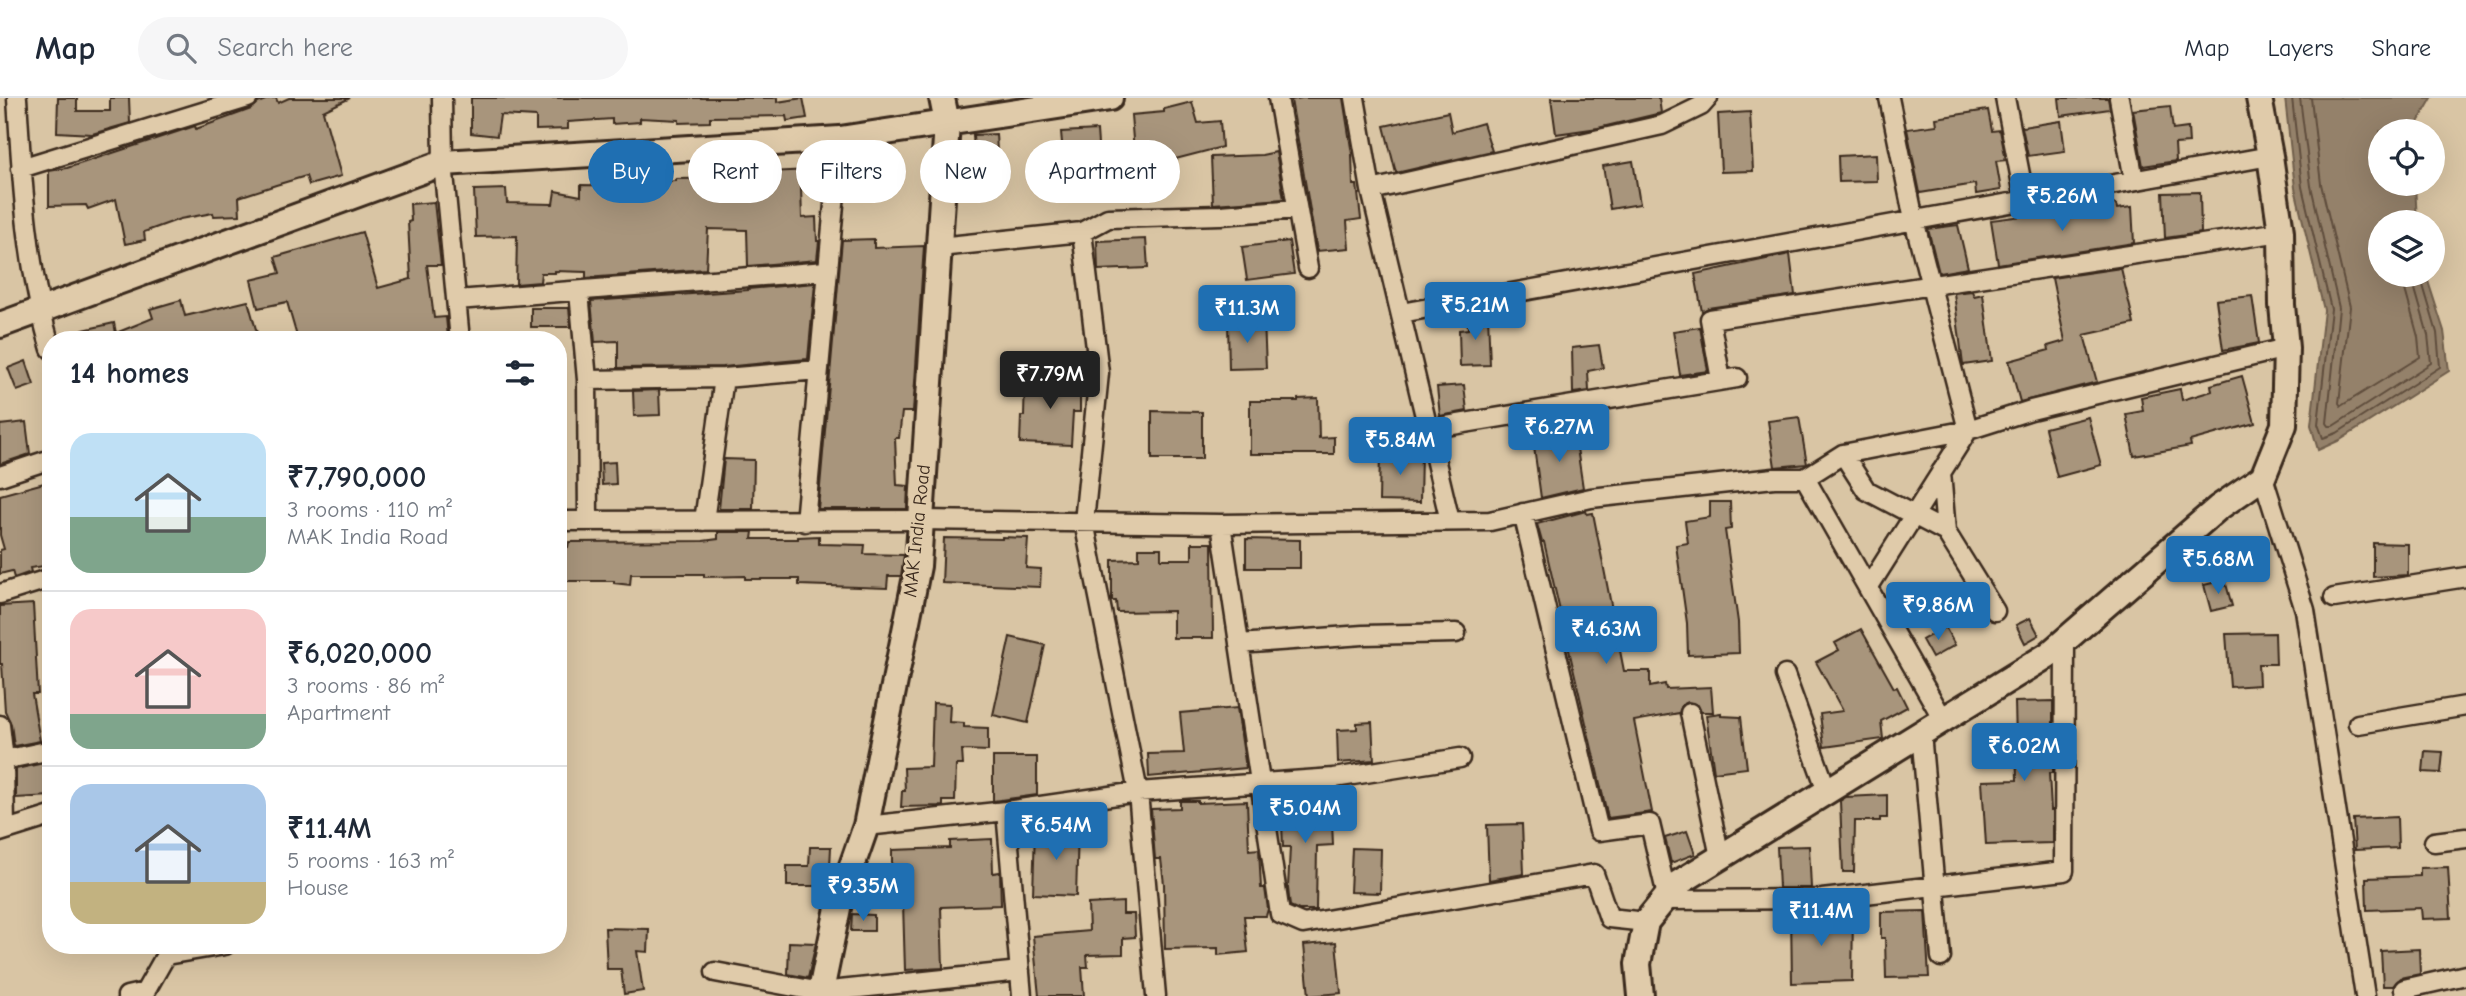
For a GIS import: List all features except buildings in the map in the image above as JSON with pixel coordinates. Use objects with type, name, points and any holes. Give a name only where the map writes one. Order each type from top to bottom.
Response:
[{"type":"street","points":[[17,98],[21,168],[39,310],[45,331]]},
{"type":"street","points":[[21,168],[248,98]]},
{"type":"street","points":[[442,98],[443,163],[459,331]]},
{"type":"street","name":"MAK India Road","points":[[821,994],[839,903],[866,826],[918,566],[947,123],[942,98]]},
{"type":"street","points":[[0,325],[443,163],[840,139],[1110,98]]},
{"type":"street","points":[[1278,98],[1308,268]]},
{"type":"street","points":[[1355,98],[1371,190],[1450,521]]},
{"type":"street","points":[[1371,190],[1662,125],[1701,106],[1708,98]]},
{"type":"street","points":[[1868,588],[1968,430],[1914,220],[1889,98]]},
{"type":"street","points":[[2005,98],[2025,200]]},
{"type":"street","points":[[2119,98],[2134,180]]},
{"type":"street","points":[[1641,996],[1638,964],[1646,922],[1677,884],[2048,655],[2218,508],[2263,477],[2284,425],[2286,348],[2282,305],[2281,232],[2259,98]]},
{"type":"street","points":[[805,522],[840,139]]},
{"type":"street","points":[[1401,313],[2270,156]]},
{"type":"street","points":[[939,247],[1082,232],[1108,218],[1221,215],[1297,209]]},
{"type":"street","points":[[1082,232],[1099,373],[1084,522],[1138,792],[1156,996]]},
{"type":"street","points":[[1428,429],[1729,379],[1710,319],[2281,232]]},
{"type":"street","points":[[457,300],[826,271]]},
{"type":"street","points":[[579,292],[587,380],[588,521]]},
{"type":"street","points":[[567,521],[921,520],[1221,524],[1490,521],[1591,498],[1774,478],[1805,478],[1843,454],[1968,430],[2031,410],[2286,348]]},
{"type":"street","points":[[587,380],[724,378],[818,370]]},
{"type":"street","points":[[704,521],[724,378]]},
{"type":"street","points":[[1843,454],[1866,490],[1945,532]]},
{"type":"street","points":[[0,476],[42,462]]},
{"type":"street","points":[[1941,472],[1945,532],[1995,611]]},
{"type":"street","points":[[2263,477],[2305,610],[2365,996]]},
{"type":"street","points":[[1805,478],[1943,719]]},
{"type":"street","points":[[1523,513],[1599,831],[1650,824],[1665,898]]},
{"type":"street","points":[[1221,524],[1280,914],[1303,924],[1594,874],[1609,918],[1646,922]]},
{"type":"street","points":[[2334,598],[2466,577]]},
{"type":"street","points":[[0,594],[42,581]]},
{"type":"street","points":[[1239,644],[1363,635],[1456,633]]},
{"type":"street","points":[[1665,898],[1822,899],[2064,871],[2065,641]]},
{"type":"street","points":[[1785,675],[1827,791]]},
{"type":"street","points":[[2358,724],[2466,706]]},
{"type":"street","points":[[1690,713],[1720,857]]},
{"type":"street","points":[[0,725],[4,760],[2,831],[42,819]]},
{"type":"street","points":[[1921,733],[1941,957]]},
{"type":"street","points":[[4,760],[42,752]]},
{"type":"street","points":[[866,826],[1006,811],[1138,792],[1334,778],[1460,758]]},
{"type":"street","points":[[1006,811],[1023,996]]},
{"type":"street","points":[[2434,842],[2466,838]]},
{"type":"street","points":[[127,996],[145,994],[166,955],[172,954]]},
{"type":"street","points":[[715,972],[821,994],[1020,971]]},
{"type":"street","points":[[2404,989],[2466,975]]},
{"type":"water","points":[[2285,98],[2432,98],[2420,119],[2368,119],[2368,196],[2416,196],[2416,210],[2368,210],[2368,287],[2430,287],[2444,331],[2449,371],[2340,440],[2318,450],[2311,425],[2324,310],[2295,188]]}]
